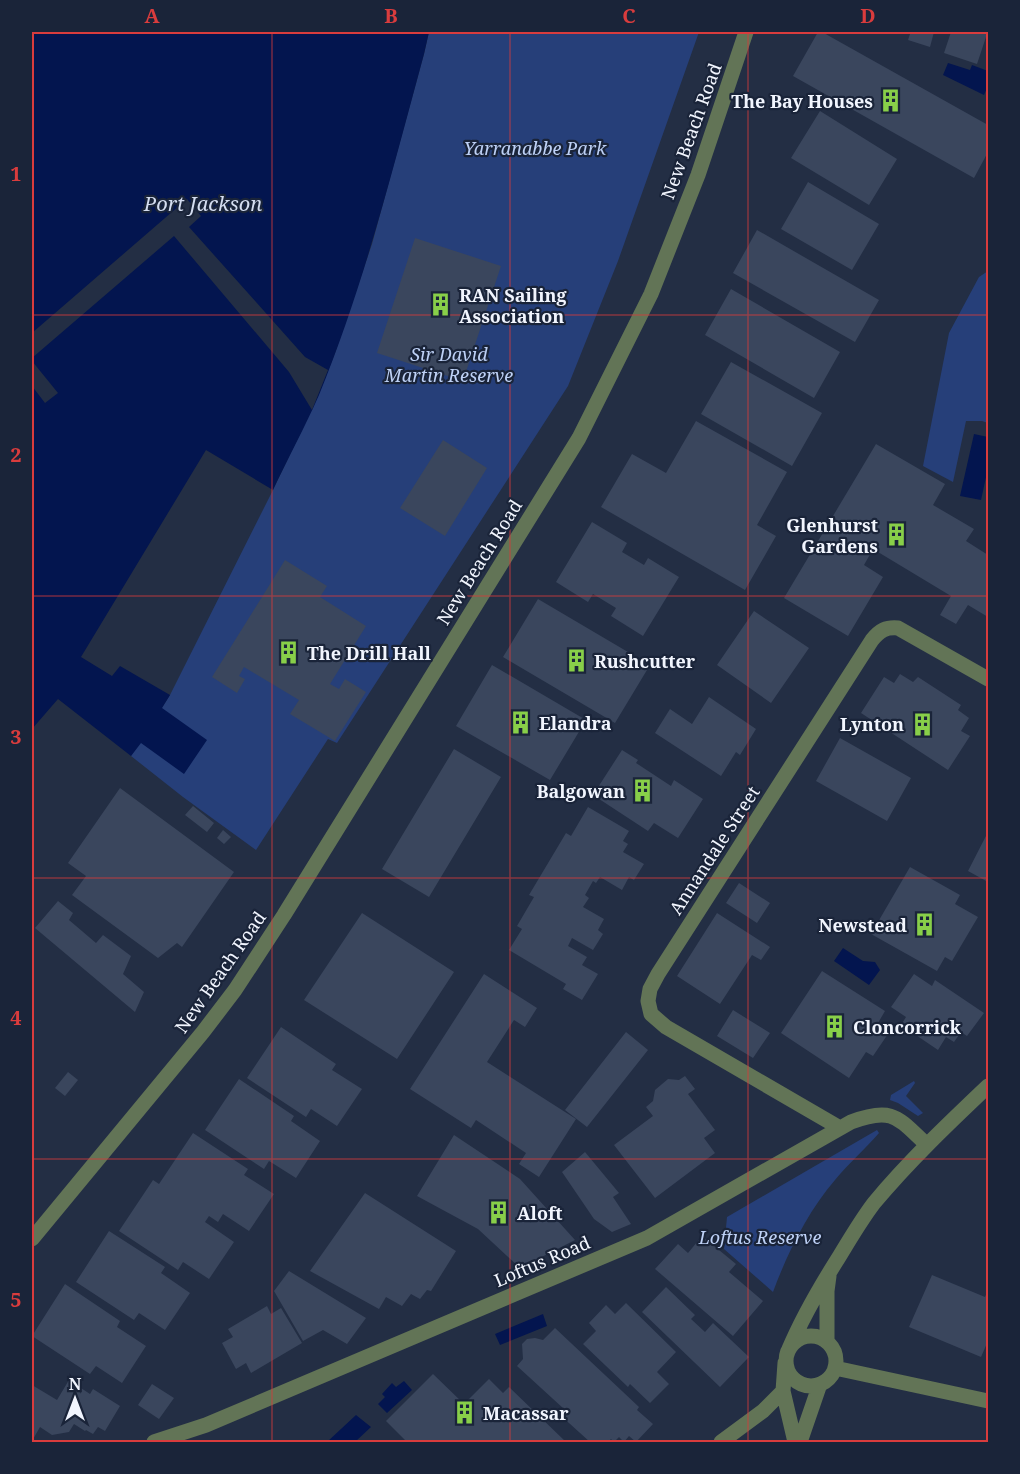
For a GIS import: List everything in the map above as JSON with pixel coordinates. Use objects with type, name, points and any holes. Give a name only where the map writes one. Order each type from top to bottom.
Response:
[{"type":"street","name":"New Beach Road","points":[[32,1239],[235,990],[284,915],[579,438],[651,294],[698,175],[746,32]]},
{"type":"street","name":"Annandale Street","points":[[840,1128],[666,1027],[651,1014],[648,1001],[650,989],[879,632],[888,627],[898,628],[988,679]]},
{"type":"street","points":[[795,1443],[783,1391],[783,1376],[787,1353],[801,1320],[857,1227],[873,1205],[927,1145],[988,1086]]},
{"type":"street","name":"Loftus Road","points":[[154,1443],[206,1425],[647,1238],[840,1128],[862,1118],[882,1114],[891,1116],[904,1123],[927,1145]]},
{"type":"street","points":[[827,1342],[827,1291],[832,1268]]},
{"type":"street","points":[[809,1336],[822,1338],[835,1354],[835,1368],[828,1379],[820,1384],[810,1386],[797,1382],[788,1372],[787,1353],[794,1342],[801,1338],[809,1336]]},
{"type":"street","points":[[835,1368],[988,1401]]},
{"type":"street","points":[[800,1443],[820,1384]]},
{"type":"street","points":[[721,1443],[763,1411],[783,1391]]},
{"type":"green space","name":"Sir David Martin Reserve","points":[[429,32],[699,32],[618,261],[568,386],[337,743],[328,739],[256,850],[131,756],[170,695],[318,396],[372,244]]},
{"type":"green space","points":[[988,271],[988,423],[966,421],[953,482],[923,466],[949,333],[979,277]]},
{"type":"green space","points":[[914,1081],[915,1083],[906,1096],[923,1113],[918,1116],[890,1100],[891,1095]]},
{"type":"green space","name":"Loftus Reserve","points":[[877,1130],[879,1133],[840,1174],[807,1219],[773,1292],[724,1249],[727,1217]]},
{"type":"water","name":"Port Jackson","points":[[32,32],[429,32],[389,183],[350,311],[319,395],[273,490],[206,450],[81,657],[112,676],[120,666],[170,695],[162,708],[207,740],[184,774],[141,743],[131,756],[58,699],[32,729]]},
{"type":"water","points":[[948,63],[970,70],[972,65],[988,71],[988,86],[984,95],[943,75]]},
{"type":"water","points":[[974,434],[988,437],[988,468],[981,500],[960,496]]},
{"type":"water","points":[[843,948],[863,961],[875,962],[880,970],[869,985],[834,961]]},
{"type":"water","points":[[543,1314],[547,1326],[500,1345],[495,1334]]},
{"type":"water","points":[[404,1381],[412,1390],[387,1413],[378,1404],[385,1397],[382,1394],[392,1383],[396,1387]]},
{"type":"water","points":[[356,1415],[371,1427],[355,1442],[327,1442]]},
{"type":"pier","points":[[187,199],[201,216],[189,227],[305,357],[328,370],[312,410],[289,372],[174,236],[32,358],[32,333]]},
{"type":"pier","points":[[32,361],[58,393],[45,403],[32,386]]},
{"type":"building","name":"The Bay Houses","points":[[818,32],[822,32],[988,125],[988,152],[974,178],[793,76]]},
{"type":"building","points":[[904,32],[934,32],[930,47],[908,40],[910,34]]},
{"type":"building","points":[[951,32],[987,34],[977,64],[944,53]]},
{"type":"building","points":[[820,111],[897,159],[869,205],[791,158]]},
{"type":"building","points":[[808,182],[879,224],[852,270],[781,229]]},
{"type":"building","points":[[757,230],[879,300],[855,342],[733,273]]},
{"type":"building","name":"RAN Sailing Association","points":[[415,238],[501,266],[463,381],[377,353]]},
{"type":"building","points":[[731,289],[840,352],[814,398],[705,335]]},
{"type":"building","points":[[731,362],[822,413],[792,466],[701,414]]},
{"type":"building","points":[[696,421],[787,472],[757,525],[776,536],[745,590],[601,507],[632,454],[666,473]]},
{"type":"building","points":[[443,440],[487,468],[445,536],[400,508]]},
{"type":"building","name":"Glenhurst Gardens","points":[[876,444],[945,484],[933,505],[974,529],[966,541],[988,555],[988,617],[968,605],[956,624],[940,615],[951,596],[873,549],[864,565],[883,577],[848,636],[784,598]]},
{"type":"building","points":[[592,522],[627,543],[622,552],[644,565],[648,558],[679,577],[643,636],[611,616],[616,608],[593,594],[588,602],[556,582]]},
{"type":"building","name":"The Drill Hall","points":[[285,560],[327,586],[320,597],[366,626],[330,684],[339,689],[345,679],[366,692],[335,741],[290,714],[299,700],[244,667],[239,676],[245,679],[237,693],[212,677]]},
{"type":"building","name":"Rushcutter","points":[[538,599],[650,665],[615,723],[503,657]]},
{"type":"building","points":[[754,611],[809,648],[771,703],[717,665]]},
{"type":"building","name":"Elandra","points":[[492,665],[586,720],[550,780],[456,726]]},
{"type":"building","name":"Lynton","points":[[900,674],[913,682],[918,677],[961,705],[958,710],[969,718],[961,731],[970,736],[948,770],[861,713],[884,677],[894,683]]},
{"type":"building","points":[[709,697],[756,729],[740,755],[736,752],[721,776],[655,733],[670,709],[692,724]]},
{"type":"building","points":[[840,738],[911,778],[887,821],[816,781]]},
{"type":"building","points":[[454,749],[501,777],[429,897],[382,869]]},
{"type":"building","name":"Balgowan","points":[[622,750],[638,760],[636,763],[671,786],[674,780],[703,799],[678,838],[654,823],[648,831],[593,795]]},
{"type":"building","points":[[120,788],[234,872],[182,947],[177,943],[158,958],[72,895],[86,876],[68,863]]},
{"type":"building","points":[[193,806],[214,823],[207,832],[185,815]]},
{"type":"building","points":[[588,807],[629,831],[623,841],[628,844],[623,852],[644,864],[634,880],[629,877],[622,890],[600,877],[596,883],[593,881],[585,895],[589,898],[583,907],[604,919],[598,930],[603,934],[593,950],[572,938],[568,946],[587,957],[582,965],[598,974],[582,1000],[563,989],[566,984],[509,950],[522,929],[517,926],[534,897],[529,895],[566,833],[571,836]]},
{"type":"building","points":[[223,830],[231,837],[224,844],[217,838]]},
{"type":"building","points":[[988,832],[988,882],[968,871]]},
{"type":"building","name":"Newstead","points":[[910,867],[960,895],[955,904],[978,917],[952,961],[945,957],[937,971],[871,934]]},
{"type":"building","points":[[739,883],[770,903],[757,923],[726,903]]},
{"type":"building","points":[[58,901],[73,913],[69,920],[96,943],[103,935],[131,956],[123,974],[144,992],[135,1012],[35,928]]},
{"type":"building","points":[[362,913],[454,972],[397,1059],[304,1000]]},
{"type":"building","points":[[717,913],[770,947],[761,960],[752,955],[720,1004],[677,976]]},
{"type":"building","name":"Cloncorrick","points":[[822,971],[885,1011],[878,1023],[890,1031],[873,1056],[866,1052],[849,1078],[781,1033]]},
{"type":"building","points":[[484,974],[537,1008],[525,1027],[514,1020],[487,1062],[576,1119],[539,1177],[519,1164],[526,1153],[476,1120],[471,1128],[410,1089]]},
{"type":"building","points":[[914,974],[932,986],[935,980],[984,1013],[967,1036],[961,1032],[954,1042],[946,1037],[938,1050],[901,1025],[906,1017],[891,1007]]},
{"type":"building","points":[[733,1010],[770,1033],[753,1058],[717,1036]]},
{"type":"building","points":[[281,1027],[336,1064],[332,1070],[362,1089],[337,1126],[311,1109],[306,1117],[247,1078]]},
{"type":"building","points":[[626,1032],[648,1050],[587,1127],[565,1110]]},
{"type":"building","points":[[68,1072],[78,1080],[65,1096],[55,1088]]},
{"type":"building","points":[[685,1076],[695,1089],[688,1094],[715,1130],[704,1138],[715,1153],[655,1198],[614,1145],[653,1116],[646,1107],[653,1101],[655,1090],[668,1079],[679,1080]]},
{"type":"building","points":[[239,1079],[294,1116],[291,1121],[320,1141],[296,1178],[269,1161],[264,1169],[205,1130]]},
{"type":"building","points":[[193,1133],[248,1169],[244,1175],[274,1194],[249,1231],[223,1214],[218,1222],[209,1216],[205,1222],[234,1242],[209,1279],[183,1262],[178,1270],[119,1231],[153,1180],[159,1184]]},
{"type":"building","name":"Aloft","points":[[454,1135],[520,1179],[575,1240],[520,1268],[478,1229],[417,1196]]},
{"type":"building","points":[[585,1152],[619,1193],[613,1197],[631,1224],[612,1232],[594,1219],[562,1172]]},
{"type":"building","points":[[365,1193],[456,1251],[431,1291],[427,1290],[420,1299],[411,1294],[402,1306],[386,1297],[379,1309],[310,1271]]},
{"type":"building","points":[[109,1231],[165,1267],[161,1273],[190,1293],[165,1330],[139,1313],[134,1320],[76,1282]]},
{"type":"building","points":[[702,1236],[736,1264],[729,1272],[763,1301],[733,1336],[655,1269],[678,1244],[688,1253]]},
{"type":"building","points":[[289,1271],[366,1318],[347,1344],[323,1330],[303,1341],[274,1291]]},
{"type":"building","points":[[932,1275],[985,1297],[988,1290],[988,1341],[981,1357],[909,1327]]},
{"type":"building","points":[[65,1284],[120,1321],[117,1327],[146,1346],[122,1383],[96,1366],[90,1374],[32,1336]]},
{"type":"building","points":[[666,1287],[695,1315],[691,1319],[705,1332],[713,1323],[749,1357],[720,1387],[642,1312]]},
{"type":"building","points":[[626,1303],[676,1352],[657,1372],[669,1384],[650,1403],[630,1384],[628,1387],[583,1344],[596,1331],[589,1323],[606,1305],[615,1314]]},
{"type":"building","points":[[267,1306],[271,1314],[281,1308],[302,1343],[251,1373],[246,1363],[236,1369],[222,1343],[233,1337],[228,1329]]},
{"type":"building","points":[[555,1328],[639,1407],[637,1410],[653,1424],[636,1442],[629,1436],[624,1442],[619,1437],[614,1442],[611,1439],[608,1442],[590,1442],[559,1414],[564,1409],[517,1366],[523,1359],[522,1344],[527,1339],[543,1340]]},
{"type":"building","name":"Macassar","points":[[433,1374],[464,1404],[489,1379],[503,1393],[509,1387],[566,1442],[407,1442],[386,1421]]},
{"type":"building","points":[[69,1380],[90,1394],[93,1389],[120,1406],[105,1431],[98,1427],[93,1434],[74,1424],[69,1432],[52,1435],[40,1427],[32,1441],[32,1385],[57,1400]]},
{"type":"building","points":[[152,1384],[174,1398],[159,1419],[138,1405]]},
{"type":"place","name":"The Bay Houses","points":[[891,101]]},
{"type":"place","name":"RAN Sailing Association","points":[[441,305]]},
{"type":"place","name":"Glenhurst Gardens","points":[[896,535]]},
{"type":"place","name":"The Drill Hall","points":[[289,653]]},
{"type":"place","name":"Rushcutter","points":[[576,661]]},
{"type":"place","name":"Elandra","points":[[521,723]]},
{"type":"place","name":"Lynton","points":[[922,724]]},
{"type":"place","name":"Balgowan","points":[[643,791]]},
{"type":"place","name":"Newstead","points":[[925,925]]},
{"type":"place","name":"Cloncorrick","points":[[835,1027]]},
{"type":"place","name":"Aloft","points":[[499,1213]]},
{"type":"place","name":"Macassar","points":[[465,1413]]},
{"type":"park label","name":"Yarranabbe Park","points":[[535,148]]}]
